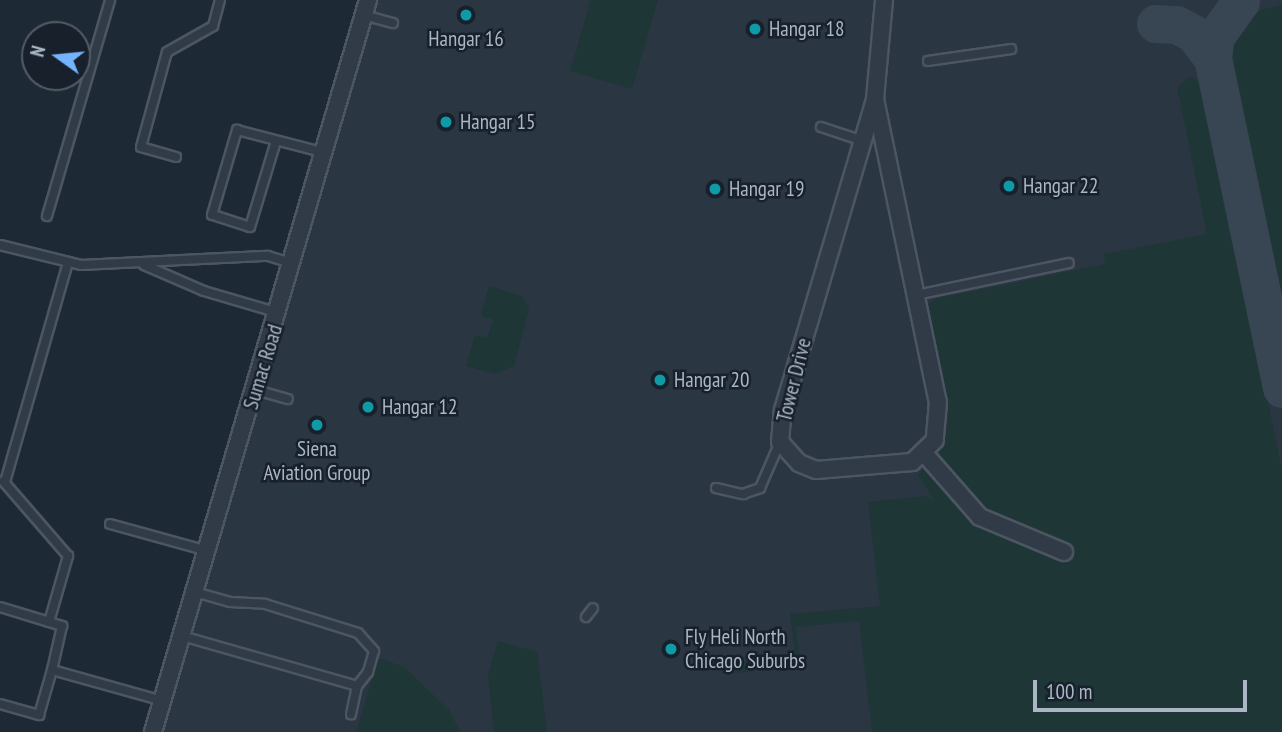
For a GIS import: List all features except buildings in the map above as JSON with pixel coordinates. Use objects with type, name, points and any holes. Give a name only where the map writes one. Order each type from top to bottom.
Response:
[{"type":"street","name":"Tower Drive","points":[[875,99],[938,402],[935,440],[912,462],[816,470],[799,463],[780,442],[783,410],[875,99],[884,0]]},
{"type":"street","name":"Sumac Road","points":[[153,732],[294,264],[366,8]]},
{"type":"street","points":[[923,452],[980,517],[1064,552]]},
{"type":"lane","points":[[47,216],[110,0]]},
{"type":"lane","points":[[176,157],[141,147],[167,52],[213,26],[220,0]]},
{"type":"lane","points":[[366,8],[393,23]]},
{"type":"lane","points":[[928,61],[1011,49]]},
{"type":"lane","points":[[821,127],[863,141]]},
{"type":"lane","points":[[276,141],[250,227],[212,215],[237,130],[325,153]]},
{"type":"lane","points":[[0,245],[68,262],[144,265],[268,256],[294,264]]},
{"type":"lane","points":[[49,622],[68,556],[3,481],[68,262]]},
{"type":"lane","points":[[916,295],[1069,263]]},
{"type":"lane","points":[[144,265],[204,291],[279,313]]},
{"type":"lane","points":[[256,390],[288,399]]},
{"type":"lane","points":[[716,488],[743,494],[760,488],[780,442]]},
{"type":"lane","points":[[110,524],[208,551]]},
{"type":"lane","points":[[195,592],[230,602],[265,604],[358,633],[374,651],[368,672],[357,687],[351,713]]},
{"type":"lane","points":[[0,607],[62,626],[39,715],[0,704]]},
{"type":"lane","points":[[586,617],[593,608]]},
{"type":"lane","points":[[182,636],[357,687]]},
{"type":"lane","points":[[52,670],[163,701]]},
{"type":"shaded area","points":[[373,0],[1282,0],[1282,732],[162,732]]},
{"type":"green space","points":[[591,0],[658,0],[632,89],[570,71]]},
{"type":"green space","points":[[1282,5],[1282,311],[1229,54],[1241,24],[1263,9]]},
{"type":"green space","points":[[1191,76],[1202,85],[1282,470],[1282,732],[872,732],[859,621],[796,627],[801,666],[726,674],[725,663],[795,656],[790,614],[880,606],[868,502],[926,496],[935,501],[918,475],[944,446],[949,415],[926,313],[929,304],[935,299],[1105,264],[1104,254],[1207,234],[1177,87]]},
{"type":"green space","points":[[489,286],[522,296],[529,309],[514,366],[495,374],[466,366],[475,335],[487,338],[493,320],[481,315]]},
{"type":"green space","points":[[498,641],[537,652],[547,732],[494,732],[488,675]]},
{"type":"green space","points":[[378,660],[404,667],[449,710],[460,732],[356,732]]},
{"type":"taxiway","points":[[1156,24],[1177,25],[1194,34],[1213,58],[1216,37],[1241,2]]},
{"type":"taxiway","points":[[1213,58],[1282,389]]},
{"type":"place","name":"Hangar 16","points":[[466,15]]},
{"type":"place","name":"Hangar 18","points":[[755,29]]},
{"type":"place","name":"Hangar 15","points":[[446,122]]},
{"type":"place","name":"Hangar 22","points":[[1009,186]]},
{"type":"place","name":"Hangar 19","points":[[715,189]]},
{"type":"place","name":"Hangar 20","points":[[660,380]]},
{"type":"place","name":"Hangar 12","points":[[368,407]]},
{"type":"place","name":"Siena Aviation Group","points":[[317,425]]},
{"type":"place","name":"Fly Heli North Chicago Suburbs","points":[[671,649]]}]
